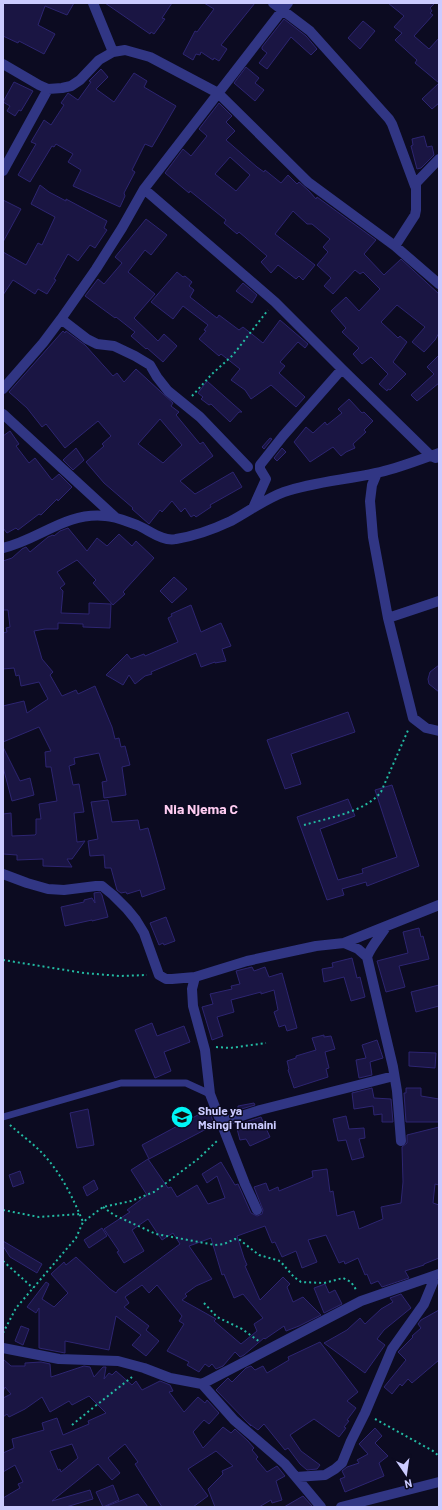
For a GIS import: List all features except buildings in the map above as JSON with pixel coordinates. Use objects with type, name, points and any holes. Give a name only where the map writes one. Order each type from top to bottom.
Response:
[{"type":"street","points":[[94,3],[112,52]]},
{"type":"street","points":[[273,3],[285,7],[310,31],[392,124],[415,186],[416,210],[415,215],[395,246]]},
{"type":"street","points":[[3,389],[43,343],[61,319],[96,269],[122,228],[144,189],[285,7]]},
{"type":"street","points":[[3,64],[48,89],[71,86],[80,80],[99,60],[112,52],[125,50],[150,57],[218,93],[308,182],[395,246],[439,284]]},
{"type":"street","points":[[3,171],[48,89]]},
{"type":"street","points":[[415,186],[417,181],[439,159]]},
{"type":"street","points":[[144,189],[275,302],[342,369],[436,456]]},
{"type":"street","points":[[61,319],[87,339],[97,344],[114,346],[150,365],[168,391],[200,417],[248,466]]},
{"type":"street","points":[[253,508],[266,479],[260,470],[260,465],[283,436],[342,369]]},
{"type":"street","points":[[3,414],[118,519]]},
{"type":"street","points":[[3,548],[18,544],[58,525],[84,516],[107,516],[118,519],[137,525],[166,539],[172,540],[198,534],[230,521],[283,492],[323,482],[377,473],[436,456]]},
{"type":"street","points":[[377,473],[372,485],[370,501],[373,538],[388,618],[413,718],[426,728],[439,731]]},
{"type":"street","points":[[388,618],[439,601]]},
{"type":"street","points":[[3,874],[27,883],[64,890],[102,886],[123,904],[136,920],[144,933],[159,975],[172,979],[195,977],[255,959],[316,946],[344,943],[439,905]]},
{"type":"street","points":[[367,957],[386,926]]},
{"type":"street","points":[[344,943],[358,949],[367,957],[394,1076],[401,1141]]},
{"type":"street","points":[[195,977],[192,989],[193,1006],[205,1050],[210,1094],[224,1133],[257,1210]]},
{"type":"street","points":[[220,1123],[260,1110],[394,1076]]},
{"type":"street","points":[[202,1384],[361,1301],[438,1275]]},
{"type":"street","points":[[296,1477],[325,1475],[342,1463],[392,1349],[424,1304],[438,1275]]},
{"type":"street","points":[[3,1348],[59,1359],[118,1361],[144,1368],[170,1378],[202,1384],[234,1420],[285,1464],[321,1507]]},
{"type":"street","points":[[341,1507],[439,1482]]},
{"type":"lane","points":[[5,1120],[121,1083],[186,1082],[210,1094]]},
{"type":"path","points":[[184,404],[212,374],[233,355],[275,302]]},
{"type":"path","points":[[304,825],[361,808],[376,799],[381,792],[413,718]]},
{"type":"path","points":[[3,960],[112,976],[139,975],[162,977]]},
{"type":"path","points":[[205,1050],[216,1047],[237,1048],[266,1042]]},
{"type":"path","points":[[5,1120],[51,1163],[65,1184],[83,1222]]},
{"type":"path","points":[[3,1333],[16,1308],[76,1238],[83,1222],[103,1208],[131,1201],[154,1192],[198,1159],[224,1133]]},
{"type":"path","points":[[103,1208],[114,1215],[156,1234],[215,1245],[224,1244],[235,1239],[240,1240],[259,1255],[280,1262],[294,1277],[301,1282],[324,1283],[343,1278],[351,1282],[367,1302],[373,1297]]},
{"type":"path","points":[[3,1210],[40,1217],[79,1214]]},
{"type":"path","points":[[3,1261],[33,1288]]},
{"type":"path","points":[[204,1303],[217,1317],[242,1329],[263,1344],[272,1347]]},
{"type":"path","points":[[72,1425],[144,1368]]},
{"type":"path","points":[[365,1413],[433,1450],[439,1456]]},
{"type":"place","name":"Shule ya Msingi Tumaini","points":[[182,1117]]},
{"type":"district","name":"Nia Njema C","points":[[201,808]]}]
